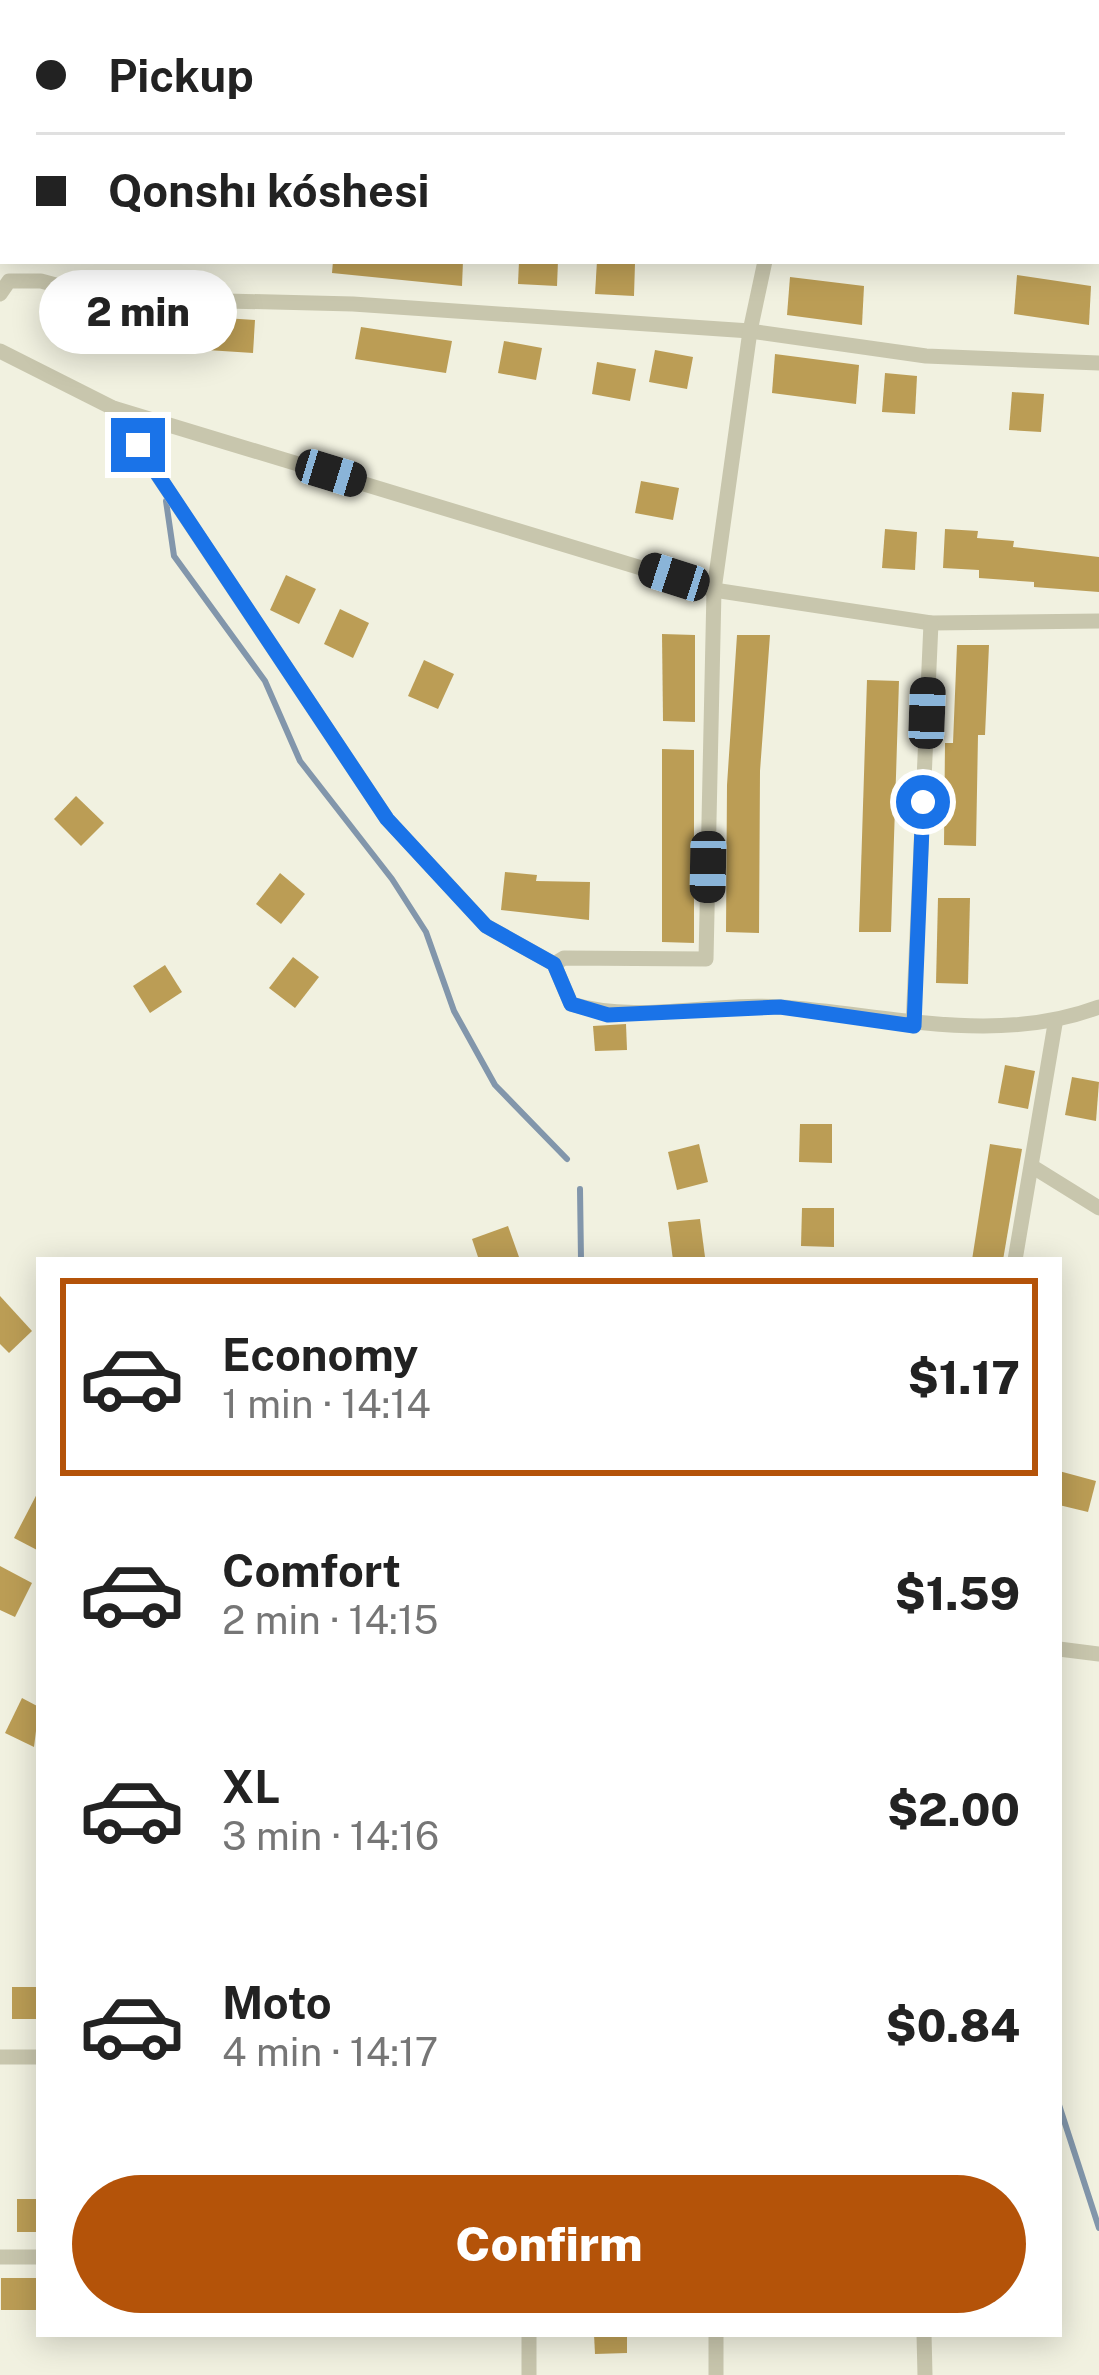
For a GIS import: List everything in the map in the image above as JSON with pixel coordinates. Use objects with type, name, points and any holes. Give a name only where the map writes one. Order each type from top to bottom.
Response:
[{"type":"street","points":[[554,964],[564,958],[654,955],[706,959],[714,590],[749,332],[764,264]]},
{"type":"street","points":[[0,295],[9,281],[40,281],[104,298],[352,304],[749,332],[926,356],[1099,363]]},
{"type":"street","points":[[0,352],[112,407],[714,590],[931,623],[1099,621]]},
{"type":"street","points":[[112,407],[387,819],[486,926],[554,964],[571,1004],[608,1015],[780,1007],[914,1026],[1055,1024],[1099,1007]]},
{"type":"street","points":[[914,1026],[931,623]]},
{"type":"street","points":[[1016,1257],[1055,1024]]},
{"type":"street","points":[[1033,1167],[1099,1208]]},
{"type":"street","points":[[1062,1649],[1099,1654]]},
{"type":"street","points":[[0,2056],[36,2057]]},
{"type":"street","points":[[0,2257],[36,2257]]},
{"type":"street","points":[[529,2337],[529,2375]]},
{"type":"street","points":[[716,2337],[716,2375]]},
{"type":"street","points":[[924,2337],[925,2375]]},
{"type":"building","points":[[333,264],[463,264],[462,286],[332,273]]},
{"type":"building","points":[[519,264],[558,264],[557,286],[518,284]]},
{"type":"building","points":[[597,264],[635,264],[634,296],[595,294]]},
{"type":"building","points":[[1017,275],[1091,286],[1089,325],[1014,314]]},
{"type":"building","points":[[790,277],[864,286],[862,325],[787,315]]},
{"type":"building","points":[[102,310],[255,320],[253,353],[100,343]]},
{"type":"building","points":[[361,327],[452,341],[446,373],[355,359]]},
{"type":"building","points":[[504,341],[542,348],[536,380],[498,373]]},
{"type":"building","points":[[655,350],[693,357],[687,389],[649,382]]},
{"type":"building","points":[[775,354],[859,365],[856,404],[772,393]]},
{"type":"building","points":[[597,362],[636,369],[630,401],[592,394]]},
{"type":"building","points":[[885,373],[917,376],[915,414],[882,412]]},
{"type":"building","points":[[1012,392],[1044,394],[1041,432],[1009,430]]},
{"type":"building","points":[[641,481],[679,488],[673,520],[635,513]]},
{"type":"building","points":[[885,529],[917,532],[915,570],[882,568]]},
{"type":"building","points":[[945,529],[978,531],[977,538],[1014,541],[1013,547],[1099,557],[1099,592],[1034,587],[1034,582],[979,578],[979,570],[943,568]]},
{"type":"building","points":[[286,575],[316,589],[299,624],[270,610]]},
{"type":"building","points":[[340,609],[369,623],[353,658],[324,644]]},
{"type":"building","points":[[662,634],[695,635],[695,722],[663,721]]},
{"type":"building","points":[[737,635],[770,635],[760,771],[759,933],[726,932],[727,785]]},
{"type":"building","points":[[957,645],[989,645],[985,735],[978,735],[976,846],[944,845],[945,743],[953,743]]},
{"type":"building","points":[[424,660],[454,674],[438,709],[408,696]]},
{"type":"building","points":[[867,680],[899,681],[891,932],[859,932]]},
{"type":"building","points":[[662,749],[694,750],[694,943],[662,942]]},
{"type":"building","points":[[76,796],[104,823],[81,846],[54,819]]},
{"type":"building","points":[[505,872],[537,875],[536,881],[590,882],[589,920],[501,910]]},
{"type":"building","points":[[280,873],[305,894],[281,924],[256,904]]},
{"type":"building","points":[[938,898],[970,898],[968,984],[936,983]]},
{"type":"building","points":[[293,957],[319,977],[295,1008],[269,988]]},
{"type":"building","points":[[165,965],[182,992],[150,1013],[133,986]]},
{"type":"building","points":[[626,1024],[627,1050],[595,1051],[593,1026]]},
{"type":"building","points":[[1005,1065],[1035,1071],[1028,1109],[998,1103]]},
{"type":"building","points":[[1072,1077],[1099,1082],[1096,1121],[1065,1115]]},
{"type":"building","points":[[800,1124],[832,1124],[832,1163],[799,1162]]},
{"type":"building","points":[[699,1144],[708,1182],[677,1190],[668,1152]]},
{"type":"building","points":[[990,1144],[1022,1149],[1004,1257],[972,1257]]},
{"type":"building","points":[[802,1208],[834,1208],[834,1247],[801,1246]]},
{"type":"building","points":[[700,1219],[705,1257],[673,1257],[668,1222]]},
{"type":"building","points":[[508,1226],[519,1257],[478,1257],[472,1239]]},
{"type":"building","points":[[0,1296],[32,1331],[9,1353],[0,1344]]},
{"type":"building","points":[[1062,1472],[1096,1481],[1088,1512],[1062,1506]]},
{"type":"building","points":[[36,1496],[36,1549],[14,1538]]},
{"type":"building","points":[[0,1566],[32,1583],[15,1617],[0,1610]]},
{"type":"building","points":[[22,1698],[36,1705],[34,1747],[5,1733]]},
{"type":"building","points":[[12,1987],[36,1987],[36,2019],[12,2019]]},
{"type":"building","points":[[17,2199],[36,2199],[36,2232],[17,2232]]},
{"type":"building","points":[[1,2278],[36,2278],[36,2310],[1,2310]]},
{"type":"building","points":[[594,2337],[627,2337],[627,2353],[595,2354]]},
{"type":"waterway","points":[[166,501],[174,556],[265,681],[300,761],[392,879],[426,932],[454,1011],[495,1085],[567,1159]]},
{"type":"waterway","points":[[580,1189],[581,1257]]},
{"type":"waterway","points":[[1062,2114],[1099,2228]]},
{"type":"route","points":[[138,445],[387,819],[486,926],[554,964],[571,1004],[608,1015],[780,1007],[914,1026],[923,802]]}]
